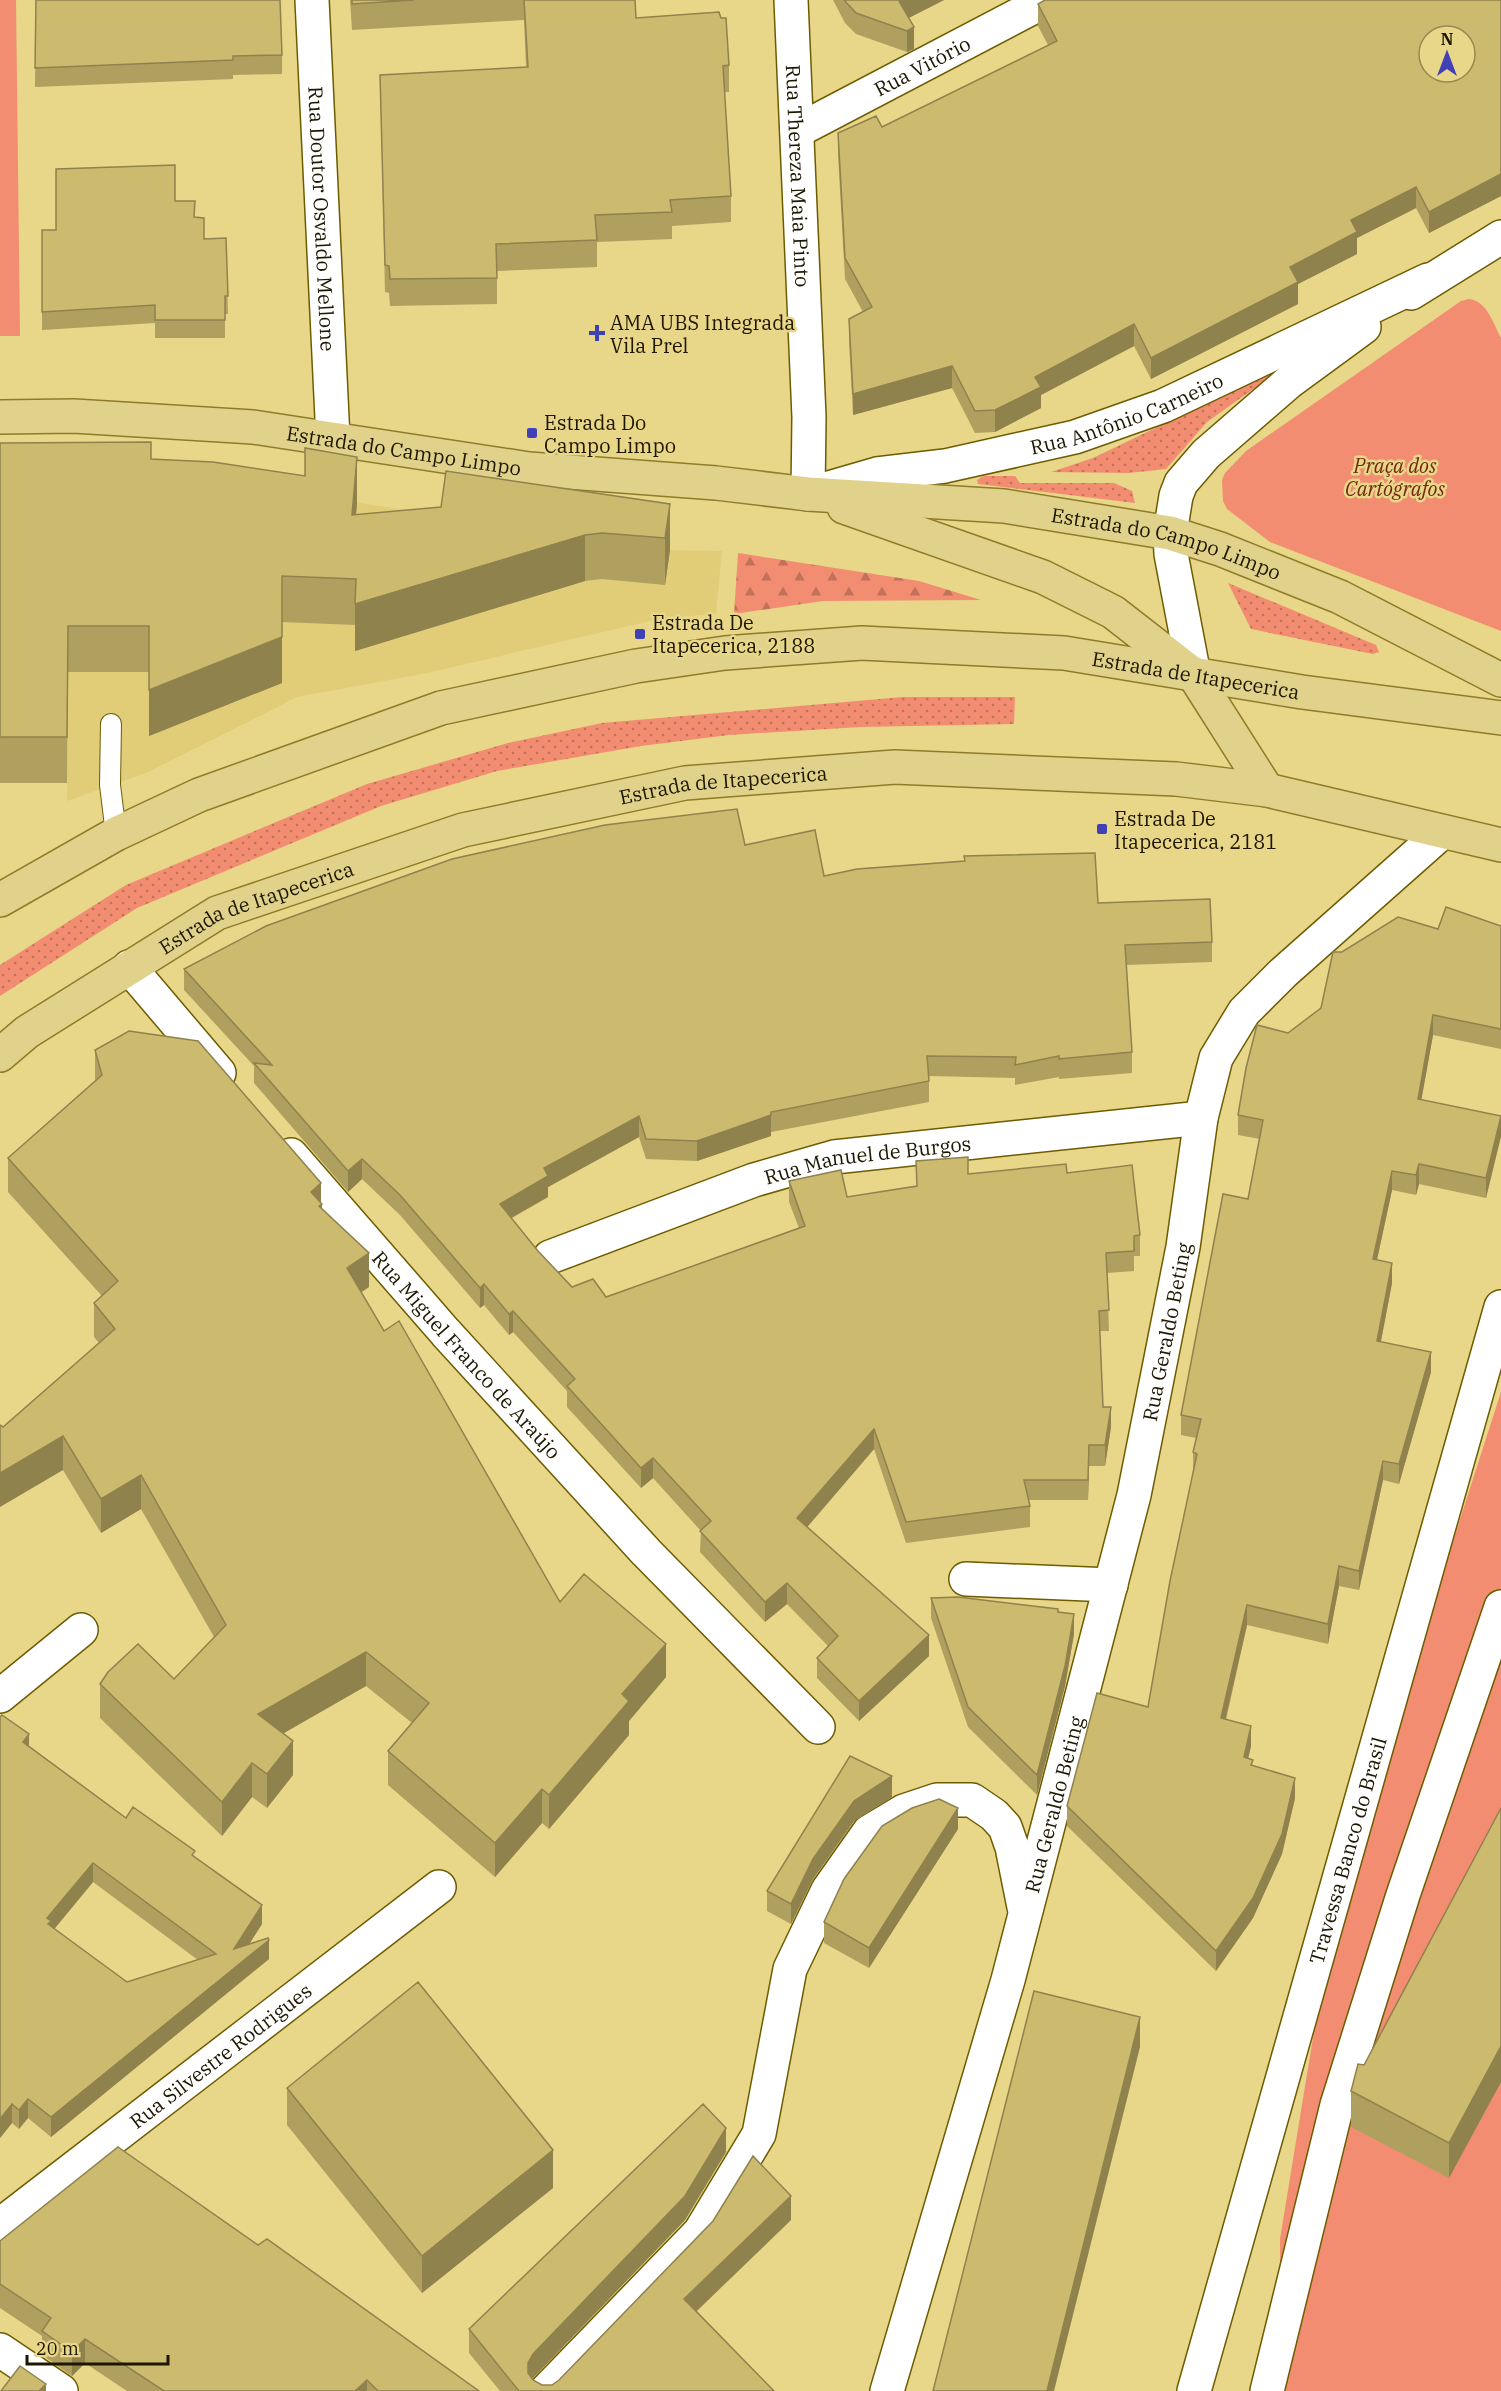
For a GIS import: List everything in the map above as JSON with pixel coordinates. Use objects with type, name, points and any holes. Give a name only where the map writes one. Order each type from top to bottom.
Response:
[{"type":"main road","name":"Estrada do Campo Limpo","points":[[0,417],[74,416],[253,427],[529,469],[716,483],[808,494],[1004,506],[1170,533],[1220,549],[1340,597],[1501,680]]},
{"type":"main road","name":"Estrada do Campo Limpo","points":[[808,494],[1044,577],[1113,612],[1194,675],[1267,790]]},
{"type":"main road","name":"Estrada de Itapecerica","points":[[0,900],[116,834],[199,795],[441,708],[671,661],[725,653],[862,643],[1064,653],[1194,675],[1501,718]]},
{"type":"main road","name":"Estrada de Itapecerica","points":[[0,1055],[27,1032],[217,913],[463,830],[685,783],[895,767],[1176,779],[1267,790],[1441,833],[1501,845]]},
{"type":"street","name":"Rua Doutor Osvaldo Mellone","points":[[312,0],[333,439]]},
{"type":"street","name":"Rua Thereza Maia Pinto","points":[[791,0],[809,417],[808,494]]},
{"type":"street","name":"Rua Vitório","points":[[797,131],[1047,0]]},
{"type":"street","name":"Rua Antônio Carneiro","points":[[808,494],[877,474],[945,466],[1075,437],[1163,406],[1498,245]]},
{"type":"street","name":"Rua Antônio Carneiro","points":[[1194,675],[1176,591],[1170,533],[1176,496],[1181,483],[1206,454],[1289,382],[1428,280]]},
{"type":"street","name":"Rua Geraldo Beting","points":[[887,2391],[1025,1913],[1134,1495],[1183,1247],[1201,1118],[1216,1058],[1244,1012],[1283,973],[1441,833]]},
{"type":"street","points":[[129,967],[237,1094]]},
{"type":"street","name":"Rua Manuel de Burgos","points":[[550,1257],[754,1180],[834,1157],[1201,1118]]},
{"type":"street","name":"Rua Miguel Franco de Araújo","points":[[268,1129],[446,1333],[630,1534],[818,1727]]},
{"type":"street","name":"Travessa Banco do Brasil","points":[[1194,2391],[1501,1307]]},
{"type":"street","points":[[966,1579],[1111,1585]]},
{"type":"street","points":[[1267,2391],[1337,2104],[1403,1895],[1501,1607]]},
{"type":"street","points":[[0,1696],[81,1630]]},
{"type":"street","points":[[546,2391],[700,2232],[759,2134],[790,1969],[828,1890],[869,1832],[904,1811],[937,1800],[972,1800],[994,1815],[1005,1827],[1012,1847],[1025,1913]]},
{"type":"street","name":"Rua Silvestre Rodrigues","points":[[0,2225],[439,1887]]},
{"type":"street","points":[[0,2350],[61,2391]]},
{"type":"lane","points":[[111,724],[110,785],[116,834]]},
{"type":"shaded area","points":[[281,491],[670,550],[722,551],[716,614],[663,618],[427,673],[297,697],[146,773],[67,801],[68,672]]},
{"type":"green space","points":[[0,0],[16,0],[20,336],[0,336]]},
{"type":"green space","name":"Praça dos Cartógrafos","points":[[1469,299],[1485,308],[1501,338],[1501,631],[1270,542],[1227,509],[1223,501],[1222,480],[1225,473],[1246,451],[1461,301]]},
{"type":"green space","points":[[1274,371],[1270,377],[1207,422],[1166,469],[1129,473],[1051,472],[1093,458]]},
{"type":"green space","points":[[984,476],[1015,476],[1020,483],[1114,483],[1132,491],[1135,503],[978,484],[977,480]]},
{"type":"green space","points":[[738,553],[919,581],[981,600],[823,601],[734,614]]},
{"type":"green space","points":[[1228,583],[1376,645],[1379,652],[1373,654],[1251,629]]},
{"type":"green space","points":[[903,697],[1015,697],[1014,724],[860,727],[729,735],[641,746],[497,771],[381,806],[137,908],[0,996],[0,965],[126,885],[367,784],[508,743],[602,723]]},
{"type":"green space","points":[[1501,1392],[1501,2391],[1281,2391],[1280,2239],[1330,1934],[1394,1724]]},
{"type":"building","points":[[36,0],[280,0],[282,55],[233,56],[233,60],[35,68]]},
{"type":"building","points":[[352,0],[414,0],[352,4]]},
{"type":"building","points":[[524,0],[635,0],[636,18],[719,12],[721,18],[726,18],[729,65],[723,66],[731,196],[670,200],[672,212],[595,215],[597,240],[496,244],[497,278],[390,279],[389,266],[385,265],[380,75],[528,67]]},
{"type":"building","points":[[844,0],[901,0],[899,1],[914,27],[907,31],[856,13]]},
{"type":"building","points":[[1045,0],[1501,0],[1501,174],[1429,212],[1416,187],[1351,220],[1357,232],[1290,267],[1298,282],[1151,358],[1134,324],[1035,377],[1041,387],[995,410],[975,411],[952,366],[853,394],[849,319],[872,307],[845,258],[838,133],[876,116],[882,127],[1057,41],[1038,4]]},
{"type":"building","points":[[175,165],[175,201],[195,201],[194,217],[204,218],[204,239],[226,238],[228,296],[225,296],[225,320],[155,320],[155,305],[42,312],[42,230],[56,230],[56,169]]},
{"type":"building","points":[[151,442],[151,459],[213,462],[305,476],[305,448],[357,457],[352,515],[441,507],[446,471],[670,504],[665,538],[602,533],[585,535],[355,604],[356,579],[282,576],[282,637],[149,690],[149,626],[68,626],[67,737],[0,737],[0,443]]},
{"type":"building","points":[[737,809],[745,845],[815,830],[824,876],[857,869],[965,861],[964,856],[1095,853],[1098,903],[1210,899],[1212,942],[1125,945],[1132,1052],[1059,1059],[1059,1056],[1015,1065],[1016,1057],[927,1056],[929,1081],[771,1112],[771,1115],[697,1141],[646,1139],[639,1116],[544,1168],[548,1176],[500,1204],[538,1251],[572,1287],[593,1279],[606,1297],[805,1226],[789,1181],[841,1170],[847,1197],[917,1186],[916,1161],[968,1157],[968,1174],[1066,1164],[1067,1173],[1132,1165],[1140,1235],[1134,1236],[1134,1251],[1106,1253],[1109,1310],[1099,1311],[1103,1407],[1111,1407],[1105,1445],[1089,1445],[1088,1480],[1024,1480],[1030,1506],[906,1522],[874,1429],[797,1518],[929,1635],[859,1701],[817,1658],[838,1636],[787,1583],[765,1602],[700,1531],[711,1521],[653,1458],[641,1468],[567,1386],[575,1379],[513,1311],[509,1314],[484,1284],[480,1288],[400,1195],[362,1159],[348,1171],[254,1063],[272,1065],[184,969],[266,926],[452,859],[605,825]]},
{"type":"building","points":[[1446,907],[1501,926],[1501,1029],[1433,1015],[1418,1099],[1501,1116],[1486,1178],[1419,1164],[1416,1175],[1392,1171],[1373,1259],[1392,1263],[1377,1341],[1431,1352],[1399,1464],[1383,1461],[1359,1571],[1339,1566],[1328,1624],[1247,1605],[1221,1718],[1251,1726],[1244,1757],[1253,1760],[1251,1765],[1295,1778],[1282,1834],[1253,1898],[1216,1951],[1067,1806],[1097,1693],[1148,1707],[1170,1581],[1197,1454],[1193,1452],[1201,1419],[1181,1415],[1223,1194],[1248,1199],[1263,1120],[1238,1115],[1246,1068],[1257,1025],[1288,1033],[1321,1008],[1333,952],[1342,952],[1398,917],[1438,929]]},
{"type":"building","points":[[129,1031],[198,1041],[321,1183],[311,1192],[322,1204],[319,1206],[369,1253],[347,1268],[384,1331],[399,1321],[560,1602],[584,1574],[666,1644],[622,1694],[629,1701],[549,1795],[542,1789],[495,1843],[388,1751],[429,1703],[366,1652],[258,1714],[293,1741],[267,1774],[252,1763],[222,1802],[100,1684],[108,1672],[138,1644],[174,1679],[226,1625],[141,1475],[101,1499],[63,1436],[0,1473],[0,1425],[3,1427],[115,1329],[94,1303],[118,1281],[8,1158],[102,1075],[95,1050]]},
{"type":"building","points":[[958,1597],[1058,1609],[1058,1612],[1074,1614],[1065,1666],[1037,1775],[968,1707],[931,1598]]},
{"type":"building","points":[[2,1715],[29,1734],[23,1742],[126,1818],[133,1807],[195,1851],[192,1855],[262,1905],[234,1949],[268,1938],[269,1940],[51,2117],[28,2099],[19,2110],[12,2104],[0,2119],[0,1717]],"holes":[[[93,1863],[216,1954],[127,1982],[48,1924],[51,1921],[47,1918]]]},
{"type":"building","points":[[850,1756],[892,1776],[854,1801],[813,1859],[791,1904],[767,1891]]},
{"type":"building","points":[[939,1799],[958,1808],[869,1948],[824,1922],[844,1879],[882,1826],[912,1808]]},
{"type":"building","points":[[1501,1808],[1501,2046],[1449,2143],[1351,2091],[1358,2064],[1364,2065]]},
{"type":"building","points":[[418,1982],[553,2150],[422,2256],[287,2088]]},
{"type":"building","points":[[1034,1991],[1140,2017],[1047,2391],[933,2391]]},
{"type":"building","points":[[703,2104],[726,2128],[685,2196],[533,2354],[528,2363],[528,2373],[533,2380],[542,2385],[552,2385],[559,2380],[713,2221],[753,2156],[791,2196],[684,2299],[774,2391],[519,2391],[469,2329]]},
{"type":"building","points":[[118,2147],[258,2245],[267,2239],[479,2391],[378,2391],[367,2380],[355,2391],[164,2391],[85,2339],[72,2352],[42,2331],[51,2318],[0,2284],[0,2241]]},
{"type":"building","points":[[20,2366],[46,2384],[39,2391],[1,2391]]},
{"type":"place","name":"AMA UBS Integrada Vila Prel","points":[[597,333]]},
{"type":"place","name":"Estrada Do Campo Limpo","points":[[532,433]]},
{"type":"place","name":"Estrada De Itapecerica, 2188","points":[[640,634]]},
{"type":"place","name":"Estrada De Itapecerica, 2181","points":[[1102,829]]}]
